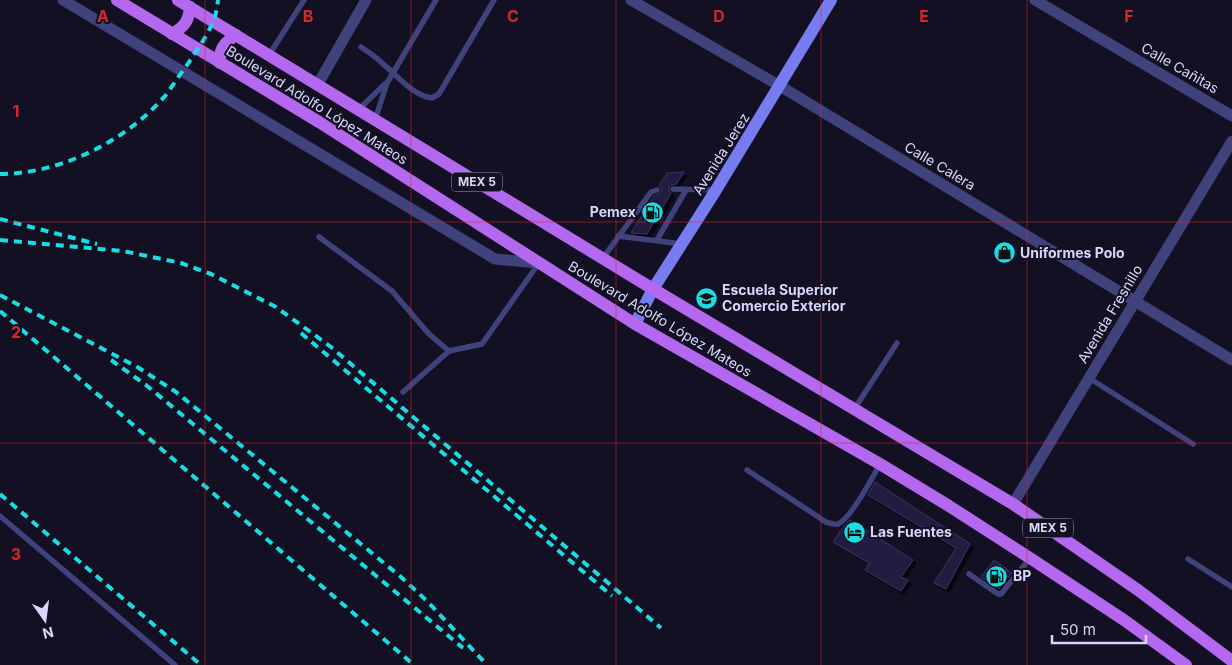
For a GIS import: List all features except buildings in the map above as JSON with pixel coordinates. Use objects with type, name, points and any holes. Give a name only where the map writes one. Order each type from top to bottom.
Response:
[{"type":"main road","name":"Boulevard Adolfo López Mateos","points":[[117,0],[319,122],[635,324],[880,464],[1030,558],[1124,620],[1186,665]]},
{"type":"main road","name":"Boulevard Adolfo López Mateos","points":[[178,0],[653,289],[1013,504],[1138,590],[1232,662]]},
{"type":"main road","points":[[172,34],[186,24],[190,16],[190,7]]},
{"type":"main road","points":[[220,63],[222,46],[236,35]]},
{"type":"street","points":[[63,0],[495,258],[539,263]]},
{"type":"street","points":[[318,84],[366,0]]},
{"type":"street","name":"Calle Calera","points":[[631,0],[780,86],[1232,360]]},
{"type":"street","name":"Avenida Jerez","points":[[635,324],[653,289],[716,190],[831,0]]},
{"type":"street","name":"Calle Cañitas","points":[[1035,0],[1232,116]]},
{"type":"street","name":"Avenida Fresnillo","points":[[1013,504],[1232,141]]},
{"type":"lane","points":[[269,55],[304,0]]},
{"type":"lane","points":[[375,121],[392,73],[436,0]]},
{"type":"lane","points":[[361,47],[420,94],[432,98],[436,97],[494,0]]},
{"type":"lane","points":[[358,110],[387,83]]},
{"type":"lane","points":[[673,189],[716,190]]},
{"type":"lane","points":[[603,258],[651,192],[657,190]]},
{"type":"lane","points":[[657,240],[686,190]]},
{"type":"lane","points":[[618,236],[682,244]]},
{"type":"lane","points":[[319,237],[392,291],[429,334],[449,351]]},
{"type":"lane","points":[[403,392],[449,351],[482,344],[539,263]]},
{"type":"lane","points":[[854,409],[897,343]]},
{"type":"lane","points":[[1089,378],[1193,444]]},
{"type":"lane","points":[[747,470],[826,522],[838,524],[845,518],[861,496],[880,464]]},
{"type":"lane","points":[[0,516],[175,665]]},
{"type":"lane","points":[[969,574],[998,594],[1001,594],[1030,558]]},
{"type":"lane","points":[[1188,559],[1232,587]]},
{"type":"railway","points":[[0,174],[46,168],[68,161],[90,152],[131,127],[165,96],[185,68],[210,28],[215,17],[218,0]]},
{"type":"railway","points":[[0,219],[97,244]]},
{"type":"railway","points":[[0,240],[123,251],[181,263],[211,274],[276,307],[331,347],[661,628]]},
{"type":"railway","points":[[0,295],[139,368],[176,392],[401,577],[428,602],[487,665]]},
{"type":"railway","points":[[0,311],[414,665]]},
{"type":"railway","points":[[301,333],[612,596]]},
{"type":"railway","points":[[111,360],[146,385],[463,648]]},
{"type":"railway","points":[[0,494],[201,665]]},
{"type":"place","name":"Pemex","points":[[652,212]]},
{"type":"place","name":"Uniformes Polo","points":[[1004,253]]},
{"type":"place","name":"Escuela Superior Comercio Exterior","points":[[706,298]]},
{"type":"place","name":"Las Fuentes","points":[[854,532]]},
{"type":"place","name":"BP","points":[[997,576]]}]
